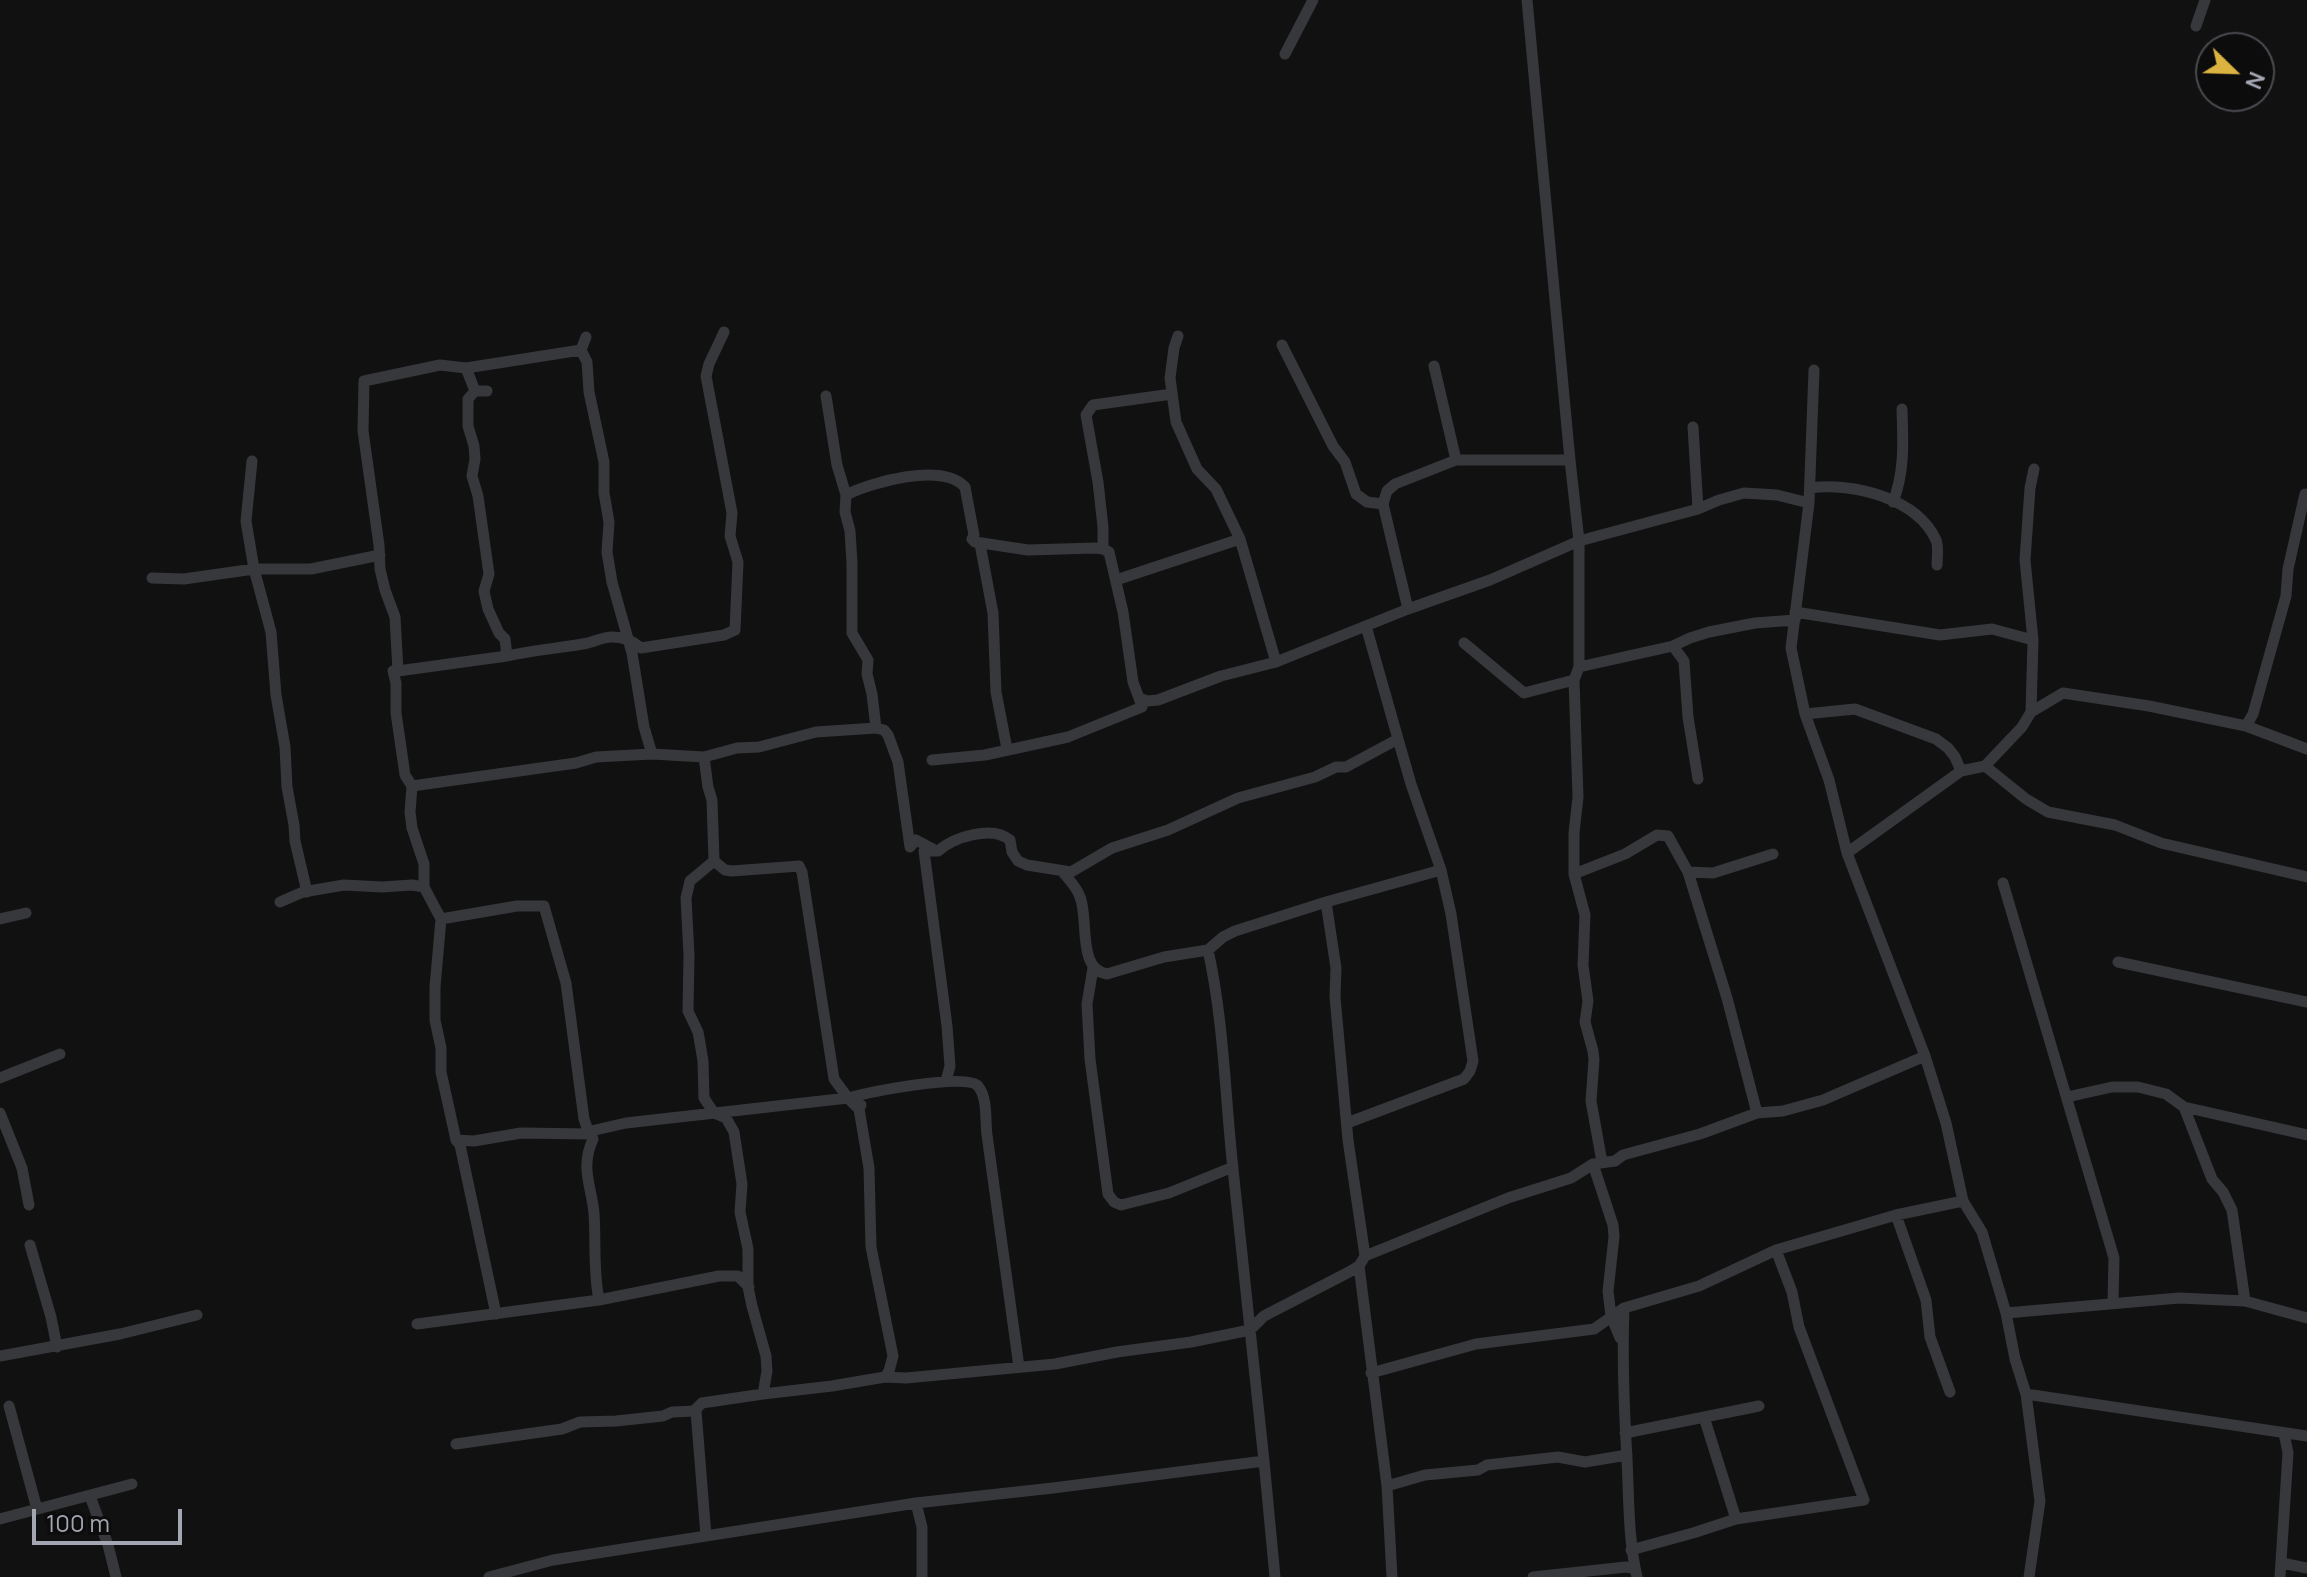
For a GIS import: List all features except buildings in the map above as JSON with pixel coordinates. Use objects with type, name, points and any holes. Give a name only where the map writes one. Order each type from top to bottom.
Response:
[{"type":"street","points":[[1285,54],[1313,0]]},
{"type":"street","points":[[1527,0],[1579,541],[1579,667],[1574,680],[1578,797],[1574,874],[1585,915],[1582,948],[1588,1001],[1585,1022],[1594,1060],[1591,1101],[1598,1163],[1614,1237],[1608,1291],[1611,1316],[1623,1344]]},
{"type":"street","points":[[2196,26],[2205,0]]},
{"type":"street","points":[[496,1314],[441,1072],[435,987],[441,919],[424,887],[424,864],[411,822],[412,786],[405,775],[393,671],[559,648],[613,637],[641,648],[724,635],[735,630],[738,562],[730,536],[731,505],[706,376],[724,332]]},
{"type":"street","points":[[1178,336],[1170,378],[1176,422],[1197,469],[1216,489],[1240,539],[1276,662]]},
{"type":"street","points":[[586,337],[581,350],[587,362],[589,392],[604,462],[604,493],[609,522],[607,552],[632,653],[644,727],[652,754]]},
{"type":"street","points":[[1282,345],[1333,446],[1345,462],[1356,494],[1367,502],[1383,504]]},
{"type":"street","points":[[398,671],[395,617],[382,578],[363,431],[364,381],[440,365],[466,368],[581,350]]},
{"type":"street","points":[[1434,366],[1456,460]]},
{"type":"street","points":[[466,368],[481,391],[468,399],[468,426],[474,446],[472,476],[478,496],[489,574],[484,591],[488,609],[505,639],[507,656]]},
{"type":"street","points":[[1814,370],[1809,503],[1791,648],[1805,714],[1829,780],[1847,853],[1925,1056],[1946,1123],[1963,1201],[1982,1232],[2006,1313],[2026,1394],[2040,1501],[2029,1577]]},
{"type":"street","points":[[1103,549],[1101,506],[1087,411],[1093,405],[1172,394]]},
{"type":"street","points":[[826,396],[850,531],[852,633],[868,660],[867,674],[876,728]]},
{"type":"street","points":[[1893,502],[1904,459],[1902,409]]},
{"type":"street","points":[[1693,427],[1698,509]]},
{"type":"street","points":[[1408,609],[1383,504],[1387,491],[1395,484],[1456,460],[1570,460]]},
{"type":"street","points":[[252,461],[246,521],[254,569],[271,632],[287,787],[307,892]]},
{"type":"street","points":[[2031,712],[2033,640],[2025,560],[2034,469]]},
{"type":"street","points":[[846,495],[866,485],[892,479],[937,475],[962,482],[967,493],[974,535],[972,539],[980,544],[1028,550],[1095,548],[1109,552],[1123,612],[1133,682],[1142,707],[1068,737],[985,755],[932,760]]},
{"type":"street","points":[[1810,488],[1827,486],[1875,493],[1923,519],[1937,543],[1937,565]]},
{"type":"street","points":[[1139,698],[1158,700],[1221,676],[1276,662],[1490,580],[1579,541],[1698,509],[1719,500],[1744,493],[1777,495],[1809,503]]},
{"type":"street","points":[[2246,726],[2253,714],[2286,596],[2288,569],[2305,494]]},
{"type":"street","points":[[1116,580],[1240,539]]},
{"type":"street","points":[[980,544],[993,613],[996,692],[1007,749]]},
{"type":"street","points":[[152,578],[184,579],[254,569],[311,569],[380,555]]},
{"type":"street","points":[[1579,667],[1673,646],[1709,632],[1795,616],[1940,635],[1992,629],[2033,640]]},
{"type":"street","points":[[1347,1123],[1464,1079],[1473,1061],[1451,914],[1441,870],[1411,784],[1366,626]]},
{"type":"street","points":[[1464,643],[1524,693],[1574,680]]},
{"type":"street","points":[[1673,646],[1684,661],[1688,717],[1698,779]]},
{"type":"street","points":[[1847,853],[1961,771],[1985,766],[2022,727],[2031,712],[2063,693],[2149,706],[2246,726],[2307,749]]},
{"type":"street","points":[[1805,714],[1855,709],[1936,739],[1948,748],[1961,771]]},
{"type":"street","points":[[412,786],[576,763],[596,757],[652,754],[704,757],[816,732],[876,728],[888,735],[896,757],[905,799],[910,847],[916,840],[938,851]]},
{"type":"street","points":[[946,1081],[950,1066],[947,1026],[924,851],[938,851],[958,839],[1001,834],[1010,840],[1012,852],[1018,861],[1071,872],[1112,848],[1168,830],[1238,798],[1315,777],[1336,767],[1346,767],[1398,739]]},
{"type":"street","points":[[704,757],[712,800],[714,861],[725,870],[732,871],[799,866],[806,886],[834,1079],[859,1109]]},
{"type":"street","points":[[1985,766],[2026,799],[2048,812],[2115,825],[2161,843],[2307,877]]},
{"type":"street","points":[[1574,874],[1625,854],[1657,835],[1668,836],[1688,872],[1727,998],[1757,1113]]},
{"type":"street","points":[[1688,872],[1713,873],[1773,854]]},
{"type":"street","points":[[714,861],[690,881],[686,898],[688,1011],[698,1032],[704,1098],[714,1113],[726,1118],[734,1132],[742,1184],[740,1212],[747,1238],[752,1306],[766,1356],[763,1394]]},
{"type":"street","points":[[1062,871],[1081,897],[1088,958],[1093,968],[1107,974],[1164,957],[1208,950],[1235,931],[1441,870]]},
{"type":"street","points":[[2003,883],[2114,1258],[2113,1302]]},
{"type":"street","points":[[280,902],[307,892],[354,885],[424,887]]},
{"type":"street","points":[[1326,902],[1336,968],[1335,997],[1371,1373],[1387,1486],[1392,1577]]},
{"type":"street","points":[[441,919],[517,906],[544,906],[566,983],[578,1081],[593,1139],[586,1156],[586,1170],[594,1211],[594,1276],[599,1300]]},
{"type":"street","points":[[0,919],[26,913]]},
{"type":"street","points":[[1208,950],[1215,979],[1222,1041],[1275,1577]]},
{"type":"street","points":[[2118,962],[2307,1002]]},
{"type":"street","points":[[1093,968],[1087,1004],[1090,1059],[1108,1194],[1121,1205],[1169,1193],[1233,1167]]},
{"type":"street","points":[[0,1078],[60,1054]]},
{"type":"street","points":[[710,1535],[694,1411],[702,1403],[885,1377],[1055,1364],[1250,1330],[1264,1316],[1362,1261],[1508,1198],[1571,1178],[1598,1163],[1615,1161],[1623,1155],[1700,1134],[1757,1113],[1783,1111],[1823,1100],[1925,1056]]},
{"type":"street","points":[[456,1140],[474,1141],[521,1133],[590,1134],[626,1123],[848,1098],[946,1081],[974,1082],[984,1099],[1002,1256],[1019,1367]]},
{"type":"street","points":[[2067,1097],[2112,1087],[2138,1087],[2166,1094],[2184,1107],[2307,1135]]},
{"type":"street","points":[[865,1093],[859,1109],[869,1168],[871,1247],[893,1356],[885,1377]]},
{"type":"street","points":[[2184,1107],[2212,1179],[2232,1210],[2245,1301]]},
{"type":"street","points":[[0,1113],[22,1168],[29,1205]]},
{"type":"street","points":[[1371,1373],[1476,1344],[1594,1329],[1624,1308],[1699,1286],[1776,1250],[1896,1215],[1963,1201]]},
{"type":"street","points":[[1896,1215],[1926,1300],[1930,1337],[1950,1392]]},
{"type":"street","points":[[30,1245],[57,1347]]},
{"type":"street","points":[[1631,1550],[1736,1519],[1864,1500],[1799,1327],[1792,1292],[1776,1250]]},
{"type":"street","points":[[417,1324],[599,1300],[719,1276],[738,1276],[750,1287]]},
{"type":"street","points":[[2006,1313],[2179,1298],[2245,1301],[2307,1318]]},
{"type":"street","points":[[1624,1308],[1625,1433],[1631,1550],[1636,1573]]},
{"type":"street","points":[[0,1356],[57,1347],[197,1315]]},
{"type":"street","points":[[2026,1394],[2307,1436]]},
{"type":"street","points":[[9,1406],[37,1509]]},
{"type":"street","points":[[1625,1433],[1759,1406]]},
{"type":"street","points":[[456,1444],[562,1429],[580,1422],[616,1421],[696,1411]]},
{"type":"street","points":[[1704,1417],[1736,1519]]},
{"type":"street","points":[[2280,1577],[2288,1453],[2284,1433]]},
{"type":"street","points":[[1387,1486],[1425,1475],[1478,1470],[1487,1465],[1558,1457],[1585,1462],[1627,1455]]},
{"type":"street","points":[[489,1577],[553,1560],[916,1503],[1264,1461]]},
{"type":"street","points":[[0,1519],[132,1484]]},
{"type":"street","points":[[90,1496],[116,1577]]},
{"type":"street","points":[[916,1503],[922,1527],[922,1577]]},
{"type":"street","points":[[2282,1563],[2307,1568]]},
{"type":"street","points":[[1533,1577],[1626,1567],[1636,1573]]}]
